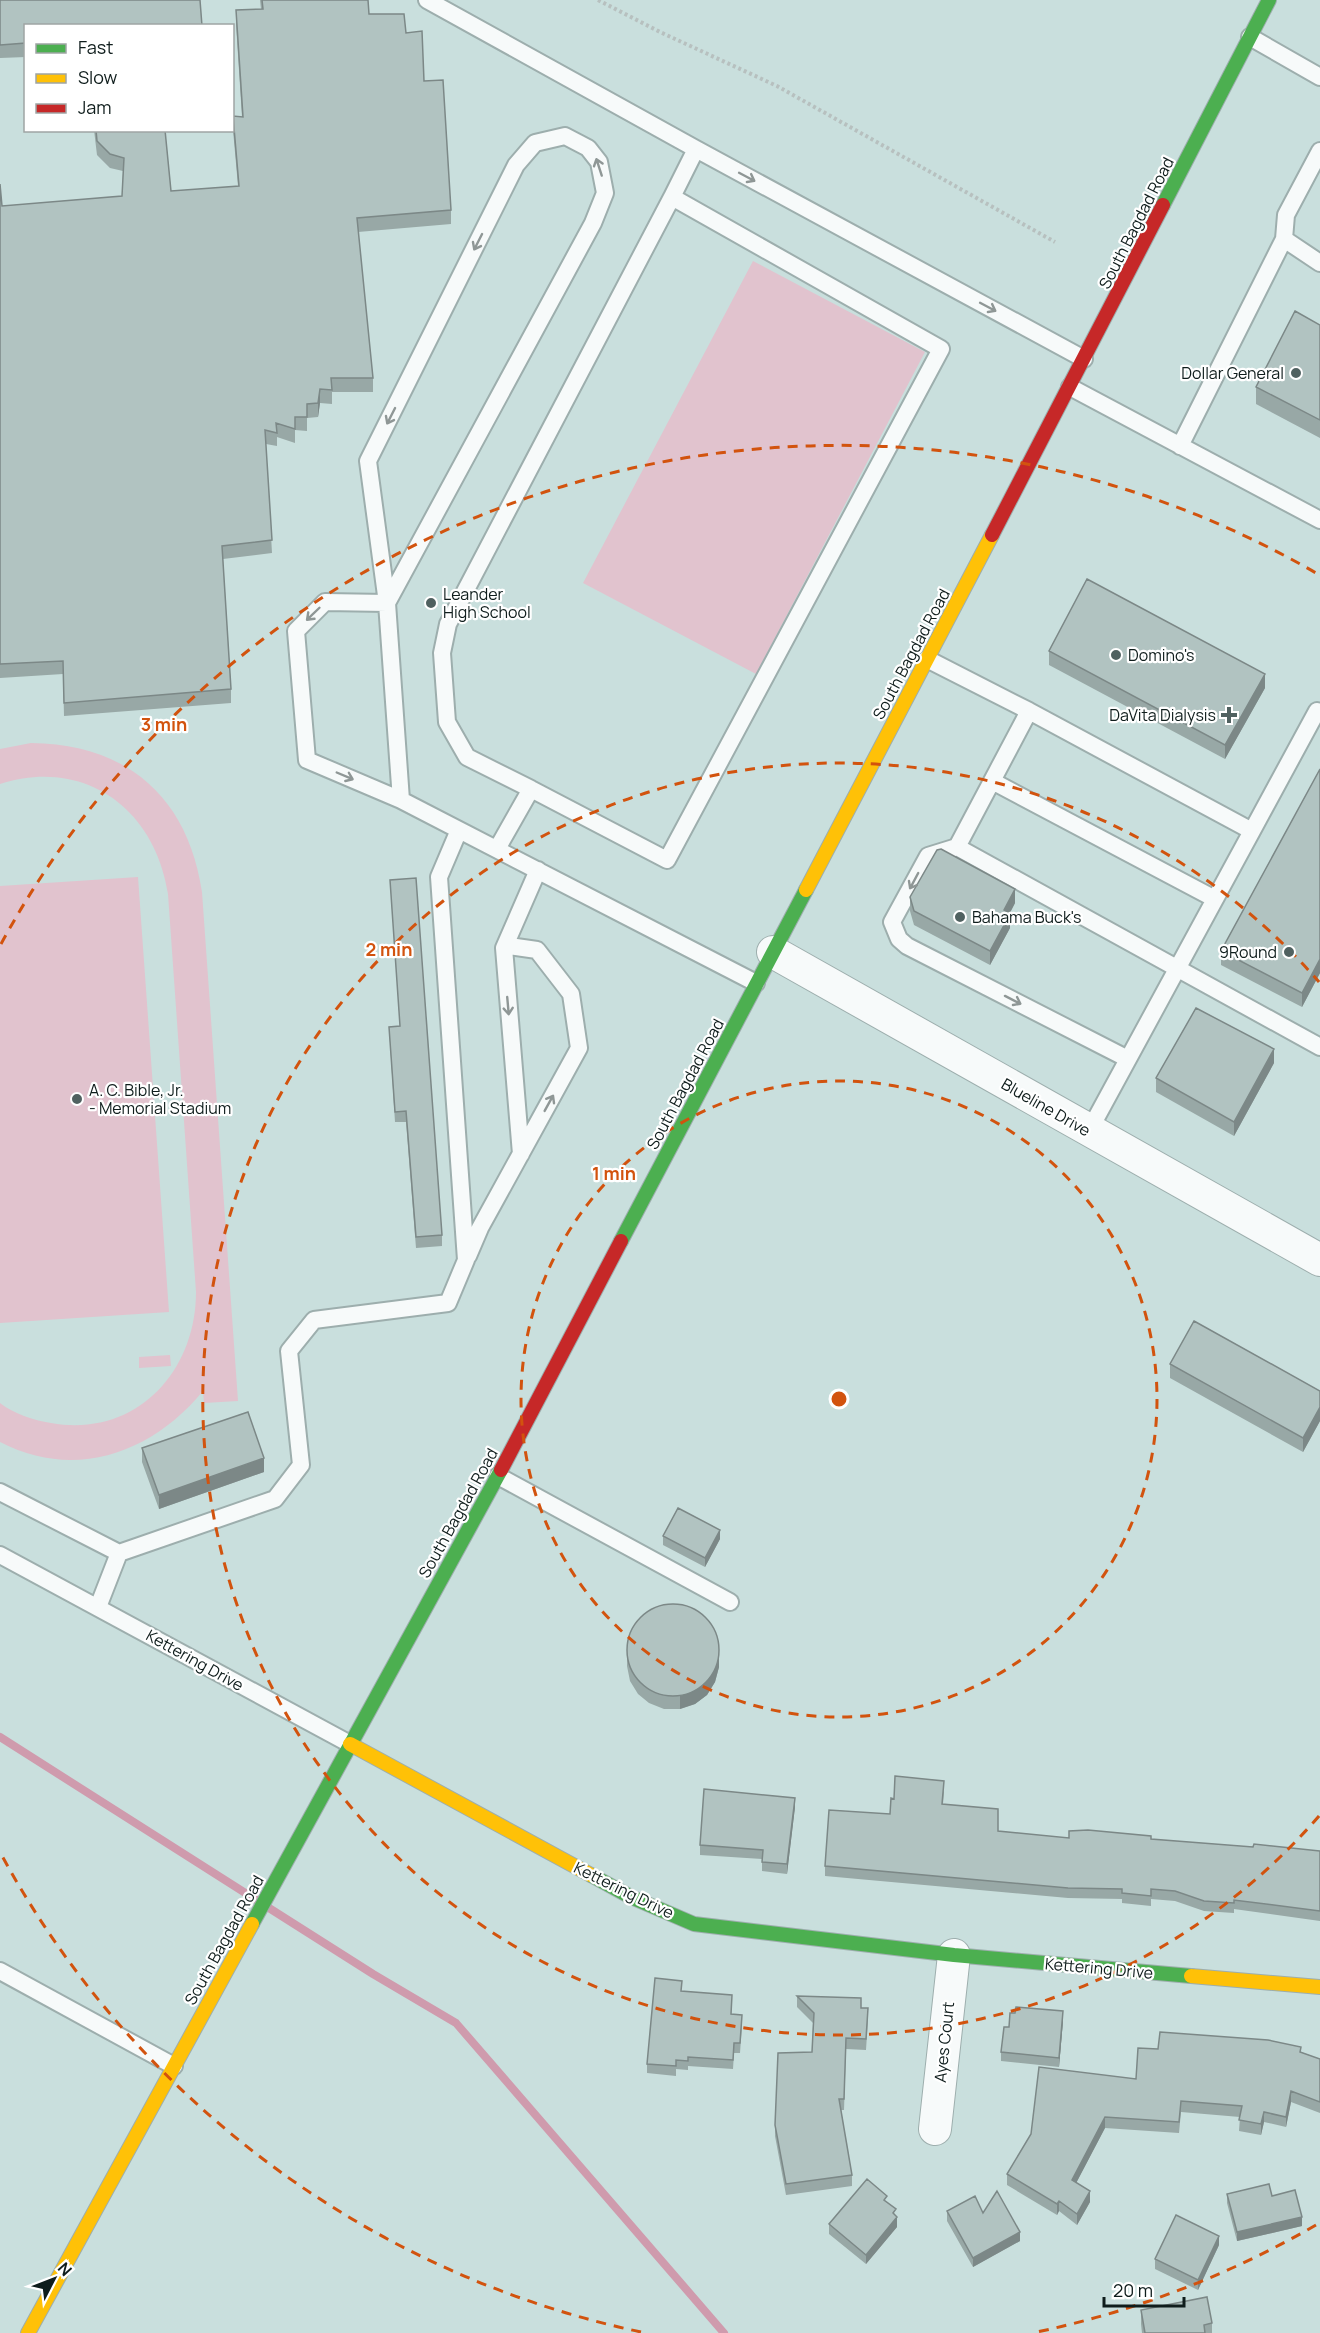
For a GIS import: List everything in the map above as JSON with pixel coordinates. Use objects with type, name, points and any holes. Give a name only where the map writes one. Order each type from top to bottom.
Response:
[{"type":"main road","name":"South Bagdad Road","points":[[28,2333],[498,1476],[1070,387],[1269,0]]},
{"type":"main road","name":"Kettering Drive","points":[[350,1744],[631,1896],[694,1924],[954,1955],[1320,1988]]},
{"type":"street","name":"Blueline Drive","points":[[773,951],[1320,1260]]},
{"type":"street","name":"Ayes Court","points":[[935,2128],[954,1955]]},
{"type":"lane","points":[[427,0],[1084,359]]},
{"type":"lane","points":[[1250,38],[1320,77]]},
{"type":"lane","points":[[387,603],[593,223],[605,193],[599,162],[588,148],[565,136],[535,143],[516,165],[368,461],[387,603],[401,800]]},
{"type":"lane","points":[[672,197],[941,349],[667,860],[467,757],[447,722],[442,653],[448,624],[696,149]]},
{"type":"lane","points":[[1180,446],[1284,239],[1286,215],[1320,151]]},
{"type":"lane","points":[[1284,239],[1320,263]]},
{"type":"lane","points":[[1070,387],[1320,520]]},
{"type":"lane","points":[[387,603],[325,602],[296,631],[307,760],[401,800],[756,983]]},
{"type":"lane","points":[[927,659],[1029,711],[1251,831]]},
{"type":"lane","points":[[1029,711],[957,847],[928,856],[892,922],[899,939],[907,946],[1128,1059]]},
{"type":"lane","points":[[1089,1131],[1317,711]]},
{"type":"lane","points":[[992,781],[1215,899]]},
{"type":"lane","points":[[497,849],[531,789]]},
{"type":"lane","points":[[459,830],[438,877],[466,1260]]},
{"type":"lane","points":[[957,847],[1320,1047]]},
{"type":"lane","points":[[521,1154],[504,948],[538,870]]},
{"type":"lane","points":[[0,1492],[119,1553],[275,1499],[301,1465],[289,1351],[314,1320],[448,1303],[480,1228],[579,1048],[571,994],[537,950],[509,946],[504,948]]},
{"type":"lane","points":[[498,1476],[730,1602]]},
{"type":"lane","points":[[98,1607],[119,1553]]},
{"type":"lane","name":"Kettering Drive","points":[[0,1555],[350,1744]]},
{"type":"lane","points":[[0,1971],[174,2066]]},
{"type":"path","points":[[598,0],[660,32],[777,86],[1055,242]]},
{"type":"shaded area","points":[[753,261],[925,352],[756,674],[583,583]]},
{"type":"shaded area","name":"A. C. Bible, Jr. - Memorial Stadium","points":[[31,743],[65,746],[96,753],[124,766],[147,782],[167,803],[183,829],[195,858],[202,892],[238,1401],[204,1403],[203,1391],[183,1413],[160,1431],[136,1445],[110,1454],[84,1459],[56,1459],[28,1454],[0,1442],[0,1403],[24,1416],[51,1423],[81,1425],[109,1420],[134,1410],[155,1393],[172,1373],[185,1349],[193,1322],[196,1292],[168,894],[161,864],[148,837],[132,815],[111,797],[87,785],[60,778],[31,777],[0,784],[0,749]]},
{"type":"shaded area","name":"A. C. Bible, Jr. - Memorial Stadium","points":[[138,877],[169,1312],[0,1323],[0,886]]},
{"type":"shaded area","points":[[170,1355],[171,1366],[139,1368],[139,1357]]},
{"type":"building","points":[[0,0],[200,0],[202,24],[24,24],[24,43],[0,45]]},
{"type":"building","points":[[262,0],[368,0],[369,14],[404,14],[406,33],[422,31],[424,81],[443,80],[451,210],[357,218],[373,378],[331,378],[332,390],[320,389],[318,403],[307,404],[307,417],[295,417],[295,429],[276,423],[277,433],[265,430],[272,540],[222,546],[231,689],[64,703],[63,661],[0,664],[0,184],[2,206],[122,196],[124,158],[110,154],[97,141],[96,132],[165,132],[171,191],[239,186],[234,116],[243,117],[236,10],[263,9]]},
{"type":"building","name":"Dollar General","points":[[1295,311],[1320,325],[1320,420],[1256,387]]},
{"type":"building","points":[[1087,579],[1265,674],[1225,745],[1049,651]]},
{"type":"building","points":[[1320,769],[1320,959],[1302,993],[1221,951]]},
{"type":"building","name":"Bahama Buck's","points":[[941,849],[1015,889],[1004,910],[1010,914],[990,951],[914,911],[910,897],[937,850]]},
{"type":"building","points":[[416,878],[442,1235],[416,1237],[406,1111],[395,1112],[389,1027],[400,1026],[390,880]]},
{"type":"building","points":[[1196,1008],[1274,1049],[1234,1122],[1156,1078]]},
{"type":"building","points":[[1194,1321],[1320,1391],[1320,1407],[1303,1438],[1170,1364]]},
{"type":"building","points":[[248,1412],[264,1458],[159,1495],[142,1448]]},
{"type":"building","points":[[678,1508],[720,1530],[705,1558],[663,1536]]},
{"type":"building","points":[[673,1604],[691,1608],[705,1618],[715,1632],[719,1650],[715,1668],[705,1682],[691,1692],[673,1696],[655,1692],[641,1682],[631,1668],[627,1650],[631,1632],[641,1618],[655,1608]]},
{"type":"building","points":[[895,1776],[944,1781],[942,1804],[998,1809],[998,1831],[1069,1838],[1069,1831],[1088,1830],[1151,1836],[1151,1839],[1253,1847],[1254,1844],[1320,1851],[1320,1911],[1234,1900],[1234,1903],[1204,1901],[1175,1891],[1151,1889],[1151,1896],[1122,1893],[1122,1889],[1068,1888],[825,1866],[829,1810],[890,1814],[891,1798],[894,1799]]},
{"type":"building","points":[[704,1789],[795,1798],[787,1864],[762,1862],[763,1850],[700,1845]]},
{"type":"building","points":[[655,1978],[682,1981],[681,1991],[732,1995],[731,2014],[742,2015],[740,2043],[734,2043],[733,2060],[688,2057],[688,2061],[676,2060],[676,2066],[647,2064]]},
{"type":"building","points":[[797,1996],[861,1998],[861,2008],[868,2008],[866,2039],[846,2038],[844,2099],[839,2099],[852,2175],[786,2184],[775,2125],[778,2053],[812,2052],[814,2013]]},
{"type":"building","points":[[1016,2007],[1063,2011],[1059,2058],[1001,2052],[1004,2027],[1009,2027],[1010,2013],[1015,2013]]},
{"type":"building","points":[[1160,2032],[1268,2040],[1301,2047],[1300,2052],[1320,2059],[1320,2102],[1291,2091],[1286,2117],[1264,2112],[1261,2124],[1239,2120],[1242,2106],[1181,2101],[1179,2122],[1105,2117],[1072,2180],[1090,2191],[1077,2214],[1059,2201],[1057,2204],[1007,2174],[1031,2134],[1039,2067],[1136,2079],[1138,2048],[1158,2049]]},
{"type":"building","points":[[867,2179],[887,2196],[884,2200],[896,2209],[893,2213],[897,2217],[866,2255],[829,2224]]},
{"type":"building","points":[[1269,2184],[1272,2196],[1295,2190],[1302,2217],[1237,2232],[1227,2194]]},
{"type":"building","points":[[997,2191],[1020,2232],[973,2258],[947,2211],[975,2196],[983,2213]]},
{"type":"building","points":[[1176,2215],[1219,2236],[1198,2280],[1155,2259]]},
{"type":"building","points":[[1207,2297],[1212,2323],[1204,2325],[1205,2333],[1145,2333],[1141,2310]]},
{"type":"waterway","points":[[0,1737],[258,1901]]},
{"type":"waterway","points":[[269,1908],[456,2023],[724,2333]]},
{"type":"traffic: fast","points":[[1163,205],[1269,0]]},
{"type":"traffic: fast","points":[[621,1241],[806,890]]},
{"type":"traffic: fast","points":[[252,1924],[501,1470]]},
{"type":"traffic: fast","points":[[591,1875],[631,1897],[694,1924],[954,1955],[1191,1976]]},
{"type":"traffic: slow","points":[[806,890],[992,535]]},
{"type":"traffic: slow","points":[[350,1744],[591,1875]]},
{"type":"traffic: slow","points":[[28,2333],[252,1924]]},
{"type":"traffic: slow","points":[[1191,1976],[1320,1987]]},
{"type":"traffic: jam","points":[[992,535],[1163,205]]},
{"type":"traffic: jam","points":[[501,1470],[621,1241]]},
{"type":"place","name":"Dollar General","points":[[1296,373]]},
{"type":"place","name":"Leander High School","points":[[431,603]]},
{"type":"place","name":"Domino's","points":[[1116,655]]},
{"type":"place","name":"DaVita Dialysis","points":[[1229,715]]},
{"type":"place","name":"Bahama Buck's","points":[[960,917]]},
{"type":"place","name":"9Round","points":[[1289,952]]},
{"type":"place","name":"A. C. Bible, Jr. - Memorial Stadium","points":[[77,1099]]}]
